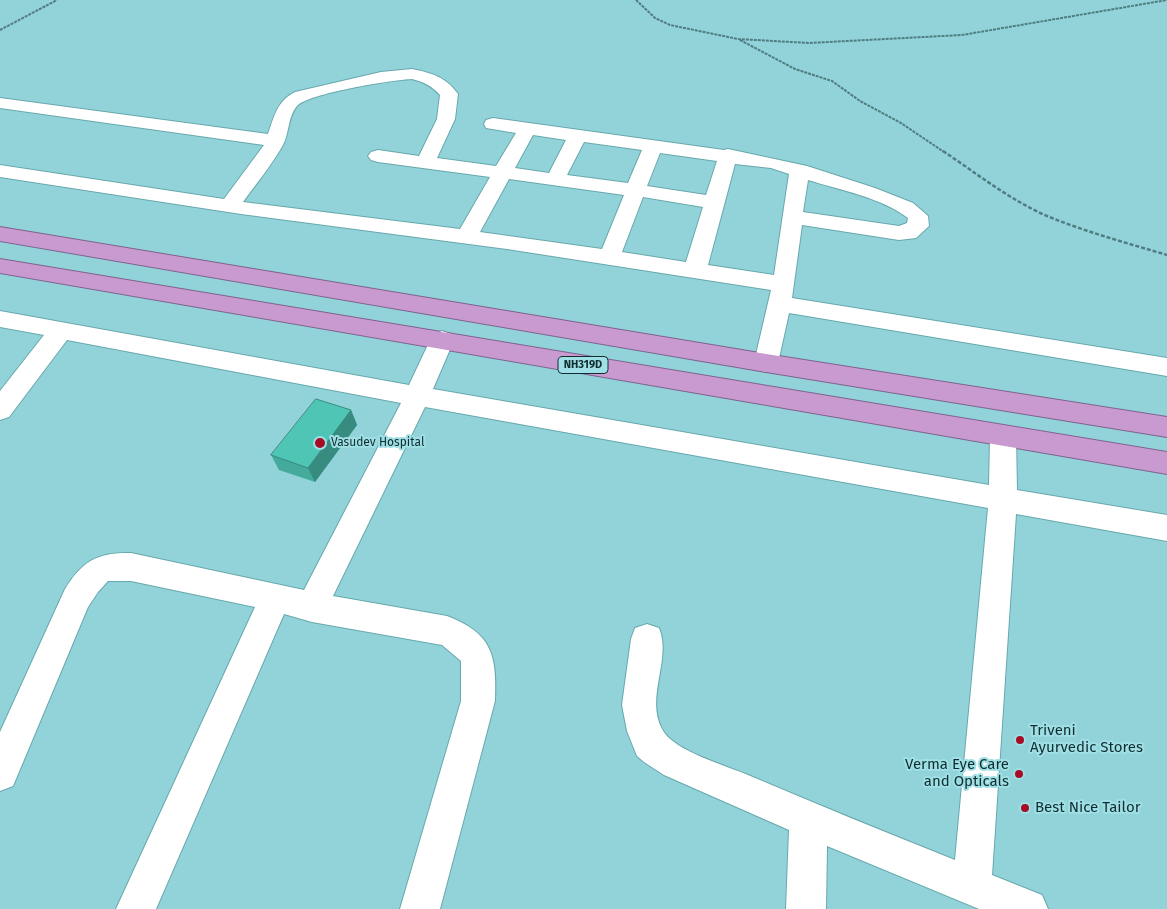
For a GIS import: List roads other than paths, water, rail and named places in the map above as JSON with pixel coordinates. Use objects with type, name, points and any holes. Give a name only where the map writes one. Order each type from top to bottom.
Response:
[{"type":"highway","points":[[0,234],[768,353],[1167,427]]},
{"type":"highway","name":"NH319D","points":[[0,266],[1167,463]]},
{"type":"street","points":[[229,206],[268,154],[275,141],[283,114],[290,102],[297,97],[377,77],[409,75],[425,77],[438,82],[449,94],[446,119],[426,163]]},
{"type":"street","points":[[0,103],[275,141]]},
{"type":"street","points":[[493,124],[728,155],[800,170],[906,207],[918,216],[918,226],[908,234],[792,217]]},
{"type":"street","points":[[466,237],[527,129]]},
{"type":"street","points":[[555,180],[578,135]]},
{"type":"street","points":[[609,258],[653,146]]},
{"type":"street","points":[[695,270],[728,155]]},
{"type":"street","points":[[378,156],[635,190],[715,203]]},
{"type":"street","points":[[768,353],[780,300],[800,170]]},
{"type":"street","points":[[0,171],[229,206],[466,237],[695,270],[780,300],[1167,367]]},
{"type":"street","points":[[0,320],[417,396],[1167,528]]},
{"type":"street","points":[[0,410],[61,330]]},
{"type":"street","points":[[312,607],[417,396],[442,340]]},
{"type":"street","points":[[972,886],[1004,499],[1003,436]]},
{"type":"street","points":[[0,773],[76,599],[86,581],[99,569],[112,566],[131,567],[275,597],[312,607],[447,631],[462,639],[475,650],[480,666],[478,701],[420,909]]},
{"type":"street","points":[[136,909],[275,597]]},
{"type":"street","points":[[647,639],[639,705],[641,725],[651,745],[672,760],[808,821],[1028,909]]},
{"type":"street","points":[[806,909],[808,821]]},
{"type":"place","name":"Vasudev Hospital","points":[[320,443]]},
{"type":"place","name":"Triveni Ayurvedic Stores","points":[[1020,740]]},
{"type":"place","name":"Verma Eye Care and Opticals","points":[[1019,774]]},
{"type":"place","name":"Best Nice Tailor","points":[[1025,808]]}]
